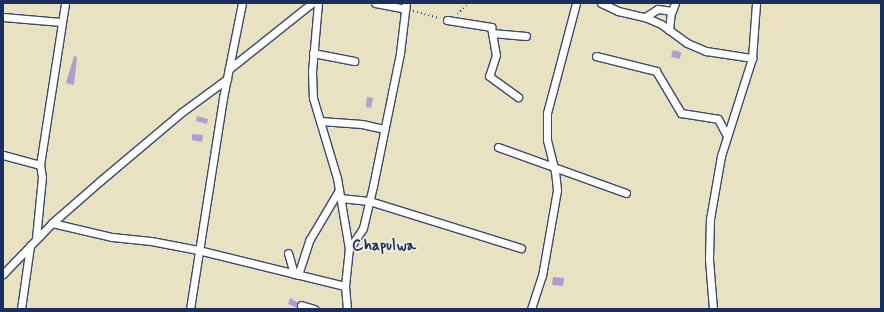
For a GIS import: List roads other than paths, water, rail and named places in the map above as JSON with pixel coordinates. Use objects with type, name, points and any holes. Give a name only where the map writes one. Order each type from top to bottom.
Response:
[{"type":"street","points":[[36,238],[42,177],[40,164],[52,97],[55,56],[65,3]]},
{"type":"street","points":[[190,309],[198,250],[228,69],[242,3]]},
{"type":"street","points":[[228,69],[312,3]]},
{"type":"street","points":[[318,3],[313,53],[312,84],[320,121],[339,190],[349,249],[345,286],[347,309]]},
{"type":"street","points":[[349,249],[363,228],[400,53],[405,6],[376,3]]},
{"type":"street","points":[[531,309],[542,276],[554,219],[557,190],[554,167],[547,140],[547,113],[576,3]]},
{"type":"street","points":[[601,3],[618,11],[645,17],[669,30],[687,43],[706,51],[752,58]]},
{"type":"street","points":[[669,30],[671,11],[675,3]]},
{"type":"street","points":[[713,309],[709,259],[710,219],[727,136],[752,58],[756,3]]},
{"type":"street","points":[[645,17],[658,10],[671,11]]},
{"type":"street","points":[[3,17],[61,22]]},
{"type":"street","points":[[448,20],[491,27],[496,55],[489,76],[518,97]]},
{"type":"street","points":[[492,34],[526,36]]},
{"type":"street","points":[[313,53],[354,61]]},
{"type":"street","points":[[596,56],[656,71],[681,113],[718,119],[727,136]]},
{"type":"street","points":[[3,274],[52,223],[182,112],[227,79]]},
{"type":"street","points":[[320,121],[362,124],[383,129]]},
{"type":"street","points":[[498,147],[626,193]]},
{"type":"street","points":[[3,155],[40,164]]},
{"type":"street","points":[[296,275],[310,239],[339,190]]},
{"type":"street","points":[[340,198],[369,201],[521,248]]},
{"type":"street","points":[[52,223],[112,237],[151,241],[198,250],[345,286]]},
{"type":"street","points":[[21,309],[30,246]]},
{"type":"street","points":[[288,253],[296,275]]},
{"type":"street","points":[[301,305],[314,309]]},
{"type":"district","name":"Chapulwa","points":[[384,246]]}]
